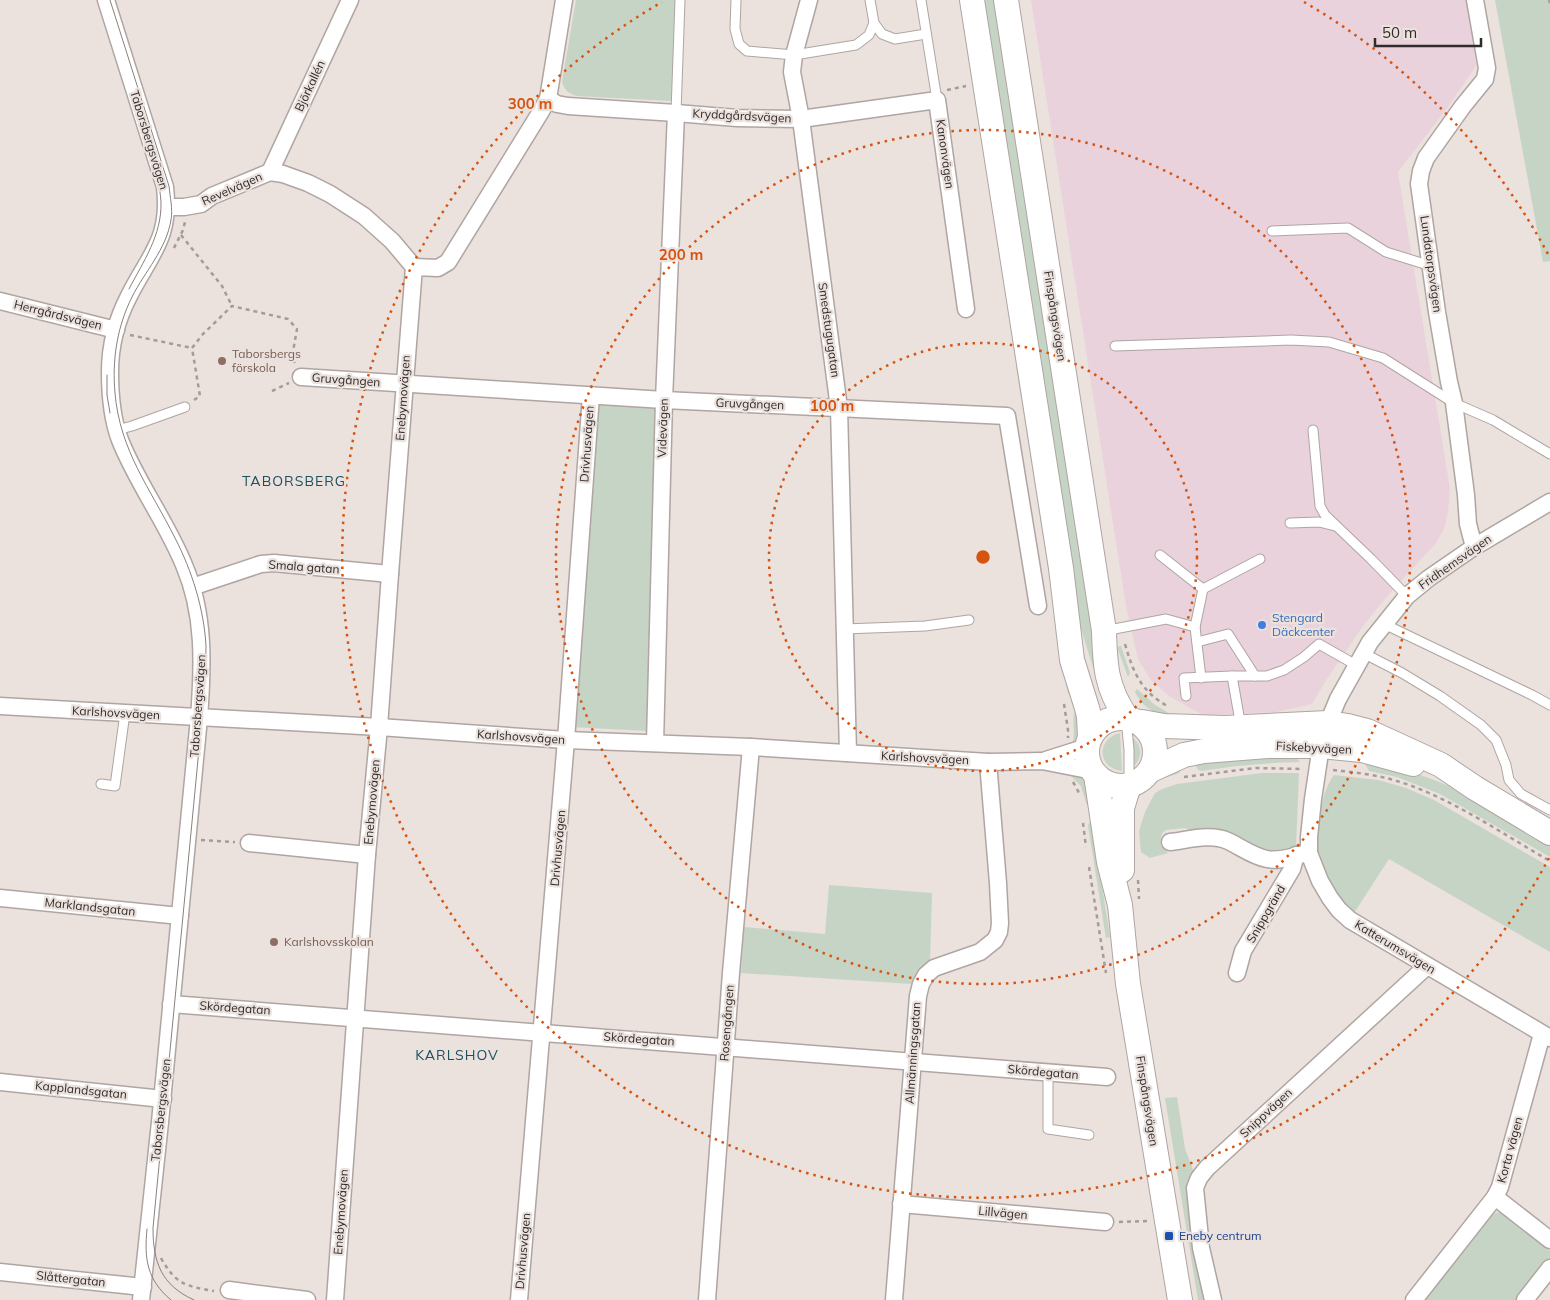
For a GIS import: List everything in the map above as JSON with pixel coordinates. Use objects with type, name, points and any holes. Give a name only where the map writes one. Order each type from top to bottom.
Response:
[{"type":"main road","name":"Finspångsvägen","points":[[972,0],[1064,590],[1080,647],[1099,703],[1093,737],[1087,756],[1094,773],[1109,862],[1120,905],[1130,993],[1179,1299]]},
{"type":"main road","name":"Finspångsvägen","points":[[1006,0],[1112,630],[1105,661],[1108,678],[1116,703],[1140,724],[1155,756],[1151,770]]},
{"type":"main road","points":[[1093,737],[1109,720],[1140,724]]},
{"type":"main road","name":"Fiskebyvägen","points":[[1140,724],[1181,738],[1233,728],[1328,723],[1348,726],[1379,736],[1441,765],[1474,788],[1550,833]]},
{"type":"main road","name":"Fiskebyvägen","points":[[1151,770],[1184,755],[1204,751],[1267,746],[1321,746],[1362,750],[1414,765],[1474,788]]},
{"type":"main road","points":[[1094,773],[1111,785],[1120,786],[1138,782],[1151,770]]},
{"type":"main road","name":"Finspångsvägen","points":[[1120,905],[1123,862],[1122,815],[1123,802],[1129,785]]},
{"type":"street","name":"Taborsbergsvägen","points":[[106,0],[165,187],[167,207],[160,242],[129,296],[123,329],[110,372],[111,394],[117,430],[139,480],[172,539],[192,587],[200,620],[202,645],[199,718],[163,1098],[142,1293]]},
{"type":"street","name":"Björkallén","points":[[270,172],[350,0]]},
{"type":"street","points":[[414,268],[438,268],[448,262],[548,99],[564,0]]},
{"type":"street","name":"Smedstugugatan","points":[[809,0],[794,55],[792,72],[801,119],[839,408],[848,753]]},
{"type":"street","name":"Lundatorpsvägen","points":[[1474,547],[1468,524],[1454,403],[1447,373],[1419,184],[1426,158],[1485,79],[1487,68],[1475,0]]},
{"type":"street","name":"Kryddgårdsvägen","points":[[548,99],[557,104],[568,106],[676,112],[737,118],[801,119],[936,96]]},
{"type":"street","name":"Kanonvägen","points":[[936,96],[966,309]]},
{"type":"street","name":"Videvägen","points":[[655,744],[664,400],[676,112]]},
{"type":"street","name":"Revelvägen","points":[[167,207],[201,204],[212,196],[270,172],[283,174],[294,177],[330,194],[364,216],[392,241],[414,268]]},
{"type":"street","name":"Enebymovägen","points":[[335,1300],[367,855],[379,727],[414,268]]},
{"type":"street","name":"Herrgårdsvägen","points":[[0,301],[123,329]]},
{"type":"street","name":"Gruvgången","points":[[301,377],[664,400],[1007,416],[1038,606]]},
{"type":"street","name":"Drivhusvägen","points":[[519,1300],[543,1032],[591,395]]},
{"type":"street","name":"Fridhemsvägen","points":[[1321,746],[1338,699],[1360,659],[1370,642],[1408,596],[1429,578],[1474,547],[1549,505]]},
{"type":"street","name":"Smala gatan","points":[[192,587],[261,564],[390,574]]},
{"type":"street","name":"Karlshovsvägen","points":[[0,706],[379,727],[566,740],[751,747],[988,762],[1042,761],[1076,752],[1093,737]]},
{"type":"street","name":"Katterumsvägen","points":[[1321,746],[1309,837],[1302,854],[1339,910],[1364,929],[1546,1036]]},
{"type":"street","name":"Rosengången","points":[[707,1300],[751,747]]},
{"type":"street","name":"Karlshovsvägen","points":[[1042,761],[1094,773]]},
{"type":"street","name":"Allmänningsgatan","points":[[894,1300],[918,996],[921,984],[926,975],[934,968],[980,952],[994,940],[999,932],[998,883],[988,762]]},
{"type":"street","points":[[1170,842],[1213,837],[1227,840],[1256,856],[1268,860],[1280,860],[1302,854]]},
{"type":"street","name":"Enebymovägen","points":[[249,843],[367,855]]},
{"type":"street","name":"Snippgränd","points":[[1237,973],[1244,951],[1302,854]]},
{"type":"street","name":"Marklandsgatan","points":[[0,898],[180,916]]},
{"type":"street","name":"Snippvägen","points":[[1213,1300],[1201,1248],[1195,1200],[1194,1188],[1199,1178],[1427,966]]},
{"type":"street","name":"Skördegatan","points":[[171,1004],[1107,1077]]},
{"type":"street","name":"Korta vägen","points":[[1414,1300],[1495,1197],[1500,1187],[1546,1036]]},
{"type":"street","name":"Kapplandsgatan","points":[[0,1082],[163,1098]]},
{"type":"street","points":[[1495,1197],[1550,1240]]},
{"type":"street","name":"Lillvägen","points":[[901,1204],[1105,1222]]},
{"type":"street","points":[[1525,1300],[1550,1268]]},
{"type":"street","name":"Slåttergatan","points":[[0,1272],[142,1293]]},
{"type":"street","points":[[229,1290],[307,1300]]},
{"type":"lane","points":[[676,112],[680,0]]},
{"type":"lane","points":[[736,0],[734,29],[739,44],[747,51],[794,55],[856,45],[869,35],[874,23]]},
{"type":"lane","points":[[870,0],[874,23],[882,34],[895,39],[926,34]]},
{"type":"lane","name":"Kanonvägen","points":[[921,0],[936,96]]},
{"type":"lane","points":[[1272,231],[1348,228],[1386,252],[1431,266]]},
{"type":"lane","points":[[1115,346],[1291,340],[1329,342],[1383,358],[1454,403],[1493,420],[1550,454]]},
{"type":"lane","points":[[117,430],[185,407]]},
{"type":"lane","points":[[1313,430],[1320,506],[1325,515],[1408,596]]},
{"type":"lane","points":[[1290,523],[1319,522],[1335,526]]},
{"type":"lane","points":[[1160,555],[1203,590]]},
{"type":"lane","points":[[1201,678],[1195,627],[1203,590],[1260,558]]},
{"type":"lane","points":[[1112,630],[1166,619],[1195,627]]},
{"type":"lane","points":[[844,628],[925,626],[969,620]]},
{"type":"lane","points":[[1384,624],[1550,705]]},
{"type":"lane","points":[[1197,642],[1228,634],[1255,676]]},
{"type":"lane","points":[[1186,696],[1184,678],[1268,676],[1284,670],[1319,644],[1402,673],[1440,696],[1481,725],[1496,740],[1506,765],[1509,780],[1521,794],[1549,807]]},
{"type":"lane","points":[[1232,676],[1233,728]]},
{"type":"lane","points":[[101,784],[115,786],[125,714]]},
{"type":"lane","points":[[1129,785],[1129,750],[1140,724]]},
{"type":"lane","points":[[1048,1072],[1048,1129],[1089,1135]]},
{"type":"path","points":[[936,96],[968,86]]},
{"type":"path","points":[[172,251],[185,224],[184,207]]},
{"type":"path","points":[[181,235],[222,286],[232,306]]},
{"type":"path","points":[[185,407],[200,396],[192,348],[203,334],[232,306]]},
{"type":"path","points":[[232,306],[288,319],[297,329],[292,357],[301,377],[272,391]]},
{"type":"path","points":[[123,329],[129,335],[192,348]]},
{"type":"path","points":[[1112,630],[1129,657],[1138,680],[1154,697],[1173,709]]},
{"type":"path","points":[[1183,778],[1256,768],[1317,769],[1386,778],[1417,788],[1444,800],[1550,861]]},
{"type":"path","points":[[200,840],[249,843]]},
{"type":"path","points":[[1105,1222],[1148,1222]]},
{"type":"path","points":[[157,1263],[159,1254],[172,1274],[184,1285],[223,1292],[229,1290]]},
{"type":"shaded area","points":[[1031,0],[1468,0],[1476,66],[1448,107],[1398,172],[1450,489],[1448,511],[1444,529],[1435,544],[1363,626],[1312,704],[1276,712],[1203,715],[1169,696],[1151,680],[1138,659],[1126,606]]},
{"type":"green space","points":[[576,0],[676,0],[672,101],[577,96],[564,88],[562,82]]},
{"type":"green space","points":[[981,0],[998,0],[1101,663],[1100,689],[1075,608]]},
{"type":"green space","points":[[1495,0],[1550,0],[1550,261],[1543,262]]},
{"type":"green space","points":[[1020,365],[1072,697],[1067,689],[1016,366]]},
{"type":"green space","points":[[598,401],[658,405],[648,731],[571,727]]},
{"type":"green space","points":[[1121,646],[1130,673],[1128,677],[1117,647]]},
{"type":"green space","points":[[1137,689],[1155,705],[1172,715],[1150,710],[1142,703],[1135,692]]},
{"type":"green space","points":[[1077,710],[1081,738],[1077,743],[1072,744],[1074,713]]},
{"type":"green space","points":[[1120,733],[1122,771],[1108,765],[1103,753],[1103,747],[1107,741],[1112,736]]},
{"type":"green space","points":[[1131,736],[1138,744],[1140,752],[1136,764],[1132,768]]},
{"type":"green space","points":[[1292,753],[1300,762],[1227,767],[1202,771],[1198,770],[1193,759]]},
{"type":"green space","points":[[1364,758],[1428,778],[1475,799],[1550,843],[1550,857],[1440,794],[1397,777],[1369,771]]},
{"type":"green space","points":[[1181,767],[1180,772],[1177,774],[1162,779],[1146,789],[1133,807],[1135,795],[1152,778]]},
{"type":"green space","points":[[1067,772],[1080,777],[1086,783],[1089,806],[1086,803],[1081,786]]},
{"type":"green space","points":[[1262,773],[1299,773],[1296,847],[1275,854],[1198,834],[1185,828],[1166,830],[1162,833],[1161,846],[1168,853],[1150,858],[1141,852],[1139,831],[1145,812],[1155,793],[1177,784]]},
{"type":"green space","points":[[1334,775],[1378,780],[1406,788],[1434,800],[1550,867],[1550,952],[1389,859],[1354,913],[1338,896],[1325,876],[1318,850],[1317,827],[1321,807],[1330,780]]},
{"type":"green space","points":[[1091,820],[1110,937],[1106,938],[1088,825]]},
{"type":"green space","points":[[829,885],[932,893],[930,962],[912,984],[741,973],[744,927],[825,934]]},
{"type":"green space","points":[[1177,1097],[1185,1149],[1194,1172],[1188,1180],[1186,1187],[1202,1289],[1206,1300],[1198,1300],[1165,1098]]},
{"type":"green space","points":[[1499,1212],[1550,1251],[1550,1261],[1519,1300],[1424,1300],[1492,1214]]},
{"type":"tram line","points":[[110,0],[169,186],[172,212],[165,241],[137,287],[119,332],[114,368],[118,414],[130,451],[187,564],[200,604],[206,646],[202,718],[153,1228],[157,1262],[161,1271],[174,1287],[194,1300]]},
{"type":"tram line","points":[[129,289],[151,248],[160,214],[160,189],[151,152]]},
{"type":"tram line","points":[[107,375],[107,395],[110,413]]},
{"type":"tram line","points":[[147,1229],[146,1250],[152,1277],[171,1300]]},
{"type":"place","name":"Taborsbergs förskola","points":[[222,361]]},
{"type":"place","name":"Stengard Däckcenter","points":[[1262,625]]},
{"type":"place","name":"Karlshovsskolan","points":[[274,942]]},
{"type":"place","name":"Eneby centrum","points":[[1169,1236]]},
{"type":"district","name":"TABORSBERG","points":[[294,481]]},
{"type":"district","name":"KARLSHOV","points":[[457,1055]]}]
